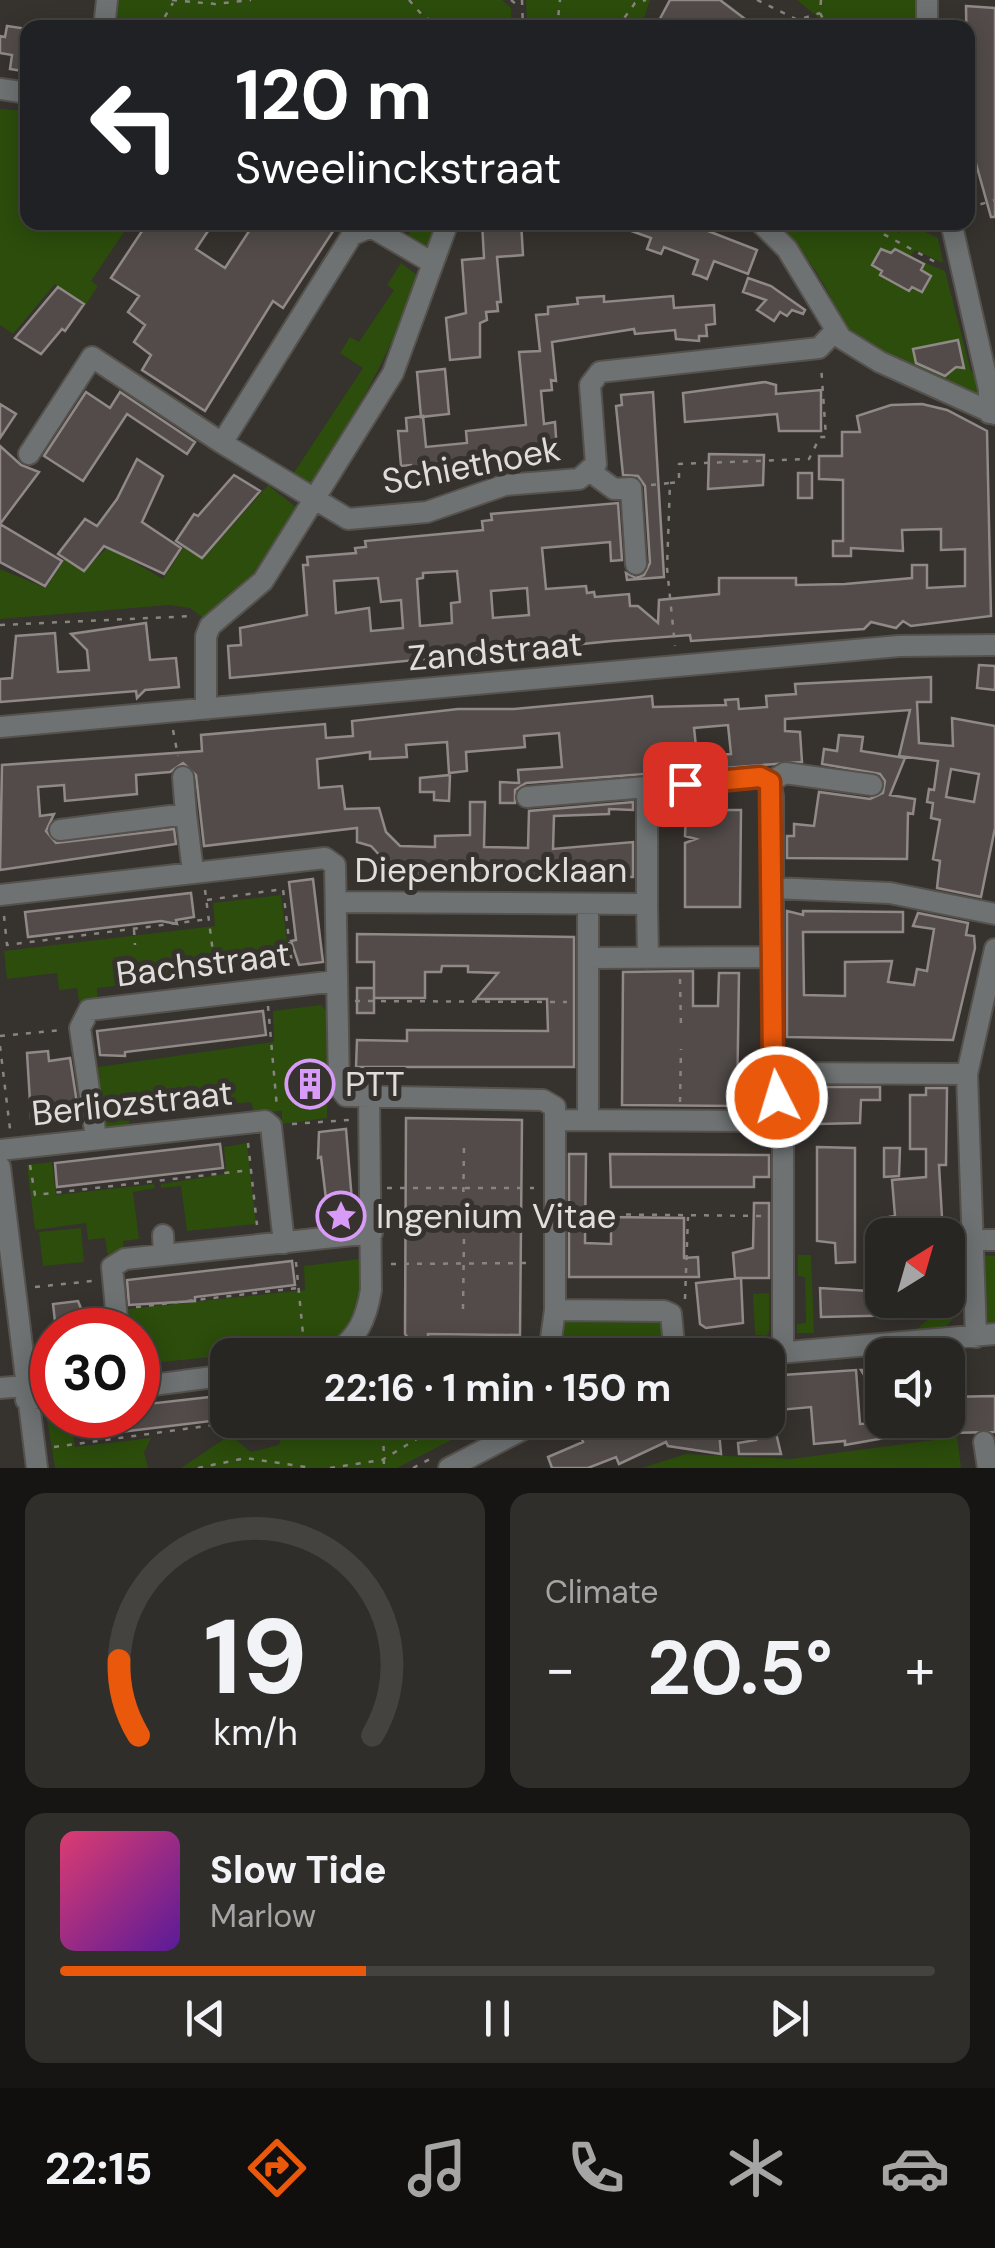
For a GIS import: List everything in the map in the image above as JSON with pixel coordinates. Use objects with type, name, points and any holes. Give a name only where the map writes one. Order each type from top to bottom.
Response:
[{"type":"street","points":[[222,443],[352,234],[363,230]]},
{"type":"street","points":[[376,230],[432,262]]},
{"type":"street","points":[[206,710],[206,636],[210,626],[263,581],[393,373],[445,230]]},
{"type":"street","points":[[767,230],[786,250],[836,330],[880,362],[992,414]]},
{"type":"street","points":[[953,230],[992,414]]},
{"type":"street","points":[[819,348],[836,330]]},
{"type":"street","name":"Schiethoek","points":[[29,454],[92,356],[315,503],[348,520],[427,512],[481,490],[579,478],[592,472],[596,464],[590,385],[600,372],[819,348]]},
{"type":"street","points":[[592,472],[614,489],[631,488],[636,564]]},
{"type":"street","name":"Zandstraat","points":[[0,727],[899,646],[995,645]]},
{"type":"street","points":[[770,782],[785,774],[872,785]]},
{"type":"street","points":[[527,796],[760,777],[770,782]]},
{"type":"street","points":[[183,778],[197,872]]},
{"type":"street","points":[[770,782],[782,1338]]},
{"type":"street","name":"Diepenbrocklaan","points":[[648,787],[648,958]]},
{"type":"street","points":[[60,830],[186,814]]},
{"type":"street","points":[[1,895],[325,858],[335,865],[339,1087],[346,1096],[543,1100],[555,1107],[555,1310],[551,1338]]},
{"type":"street","points":[[773,888],[890,893],[995,914]]},
{"type":"street","name":"Diepenbrocklaan","points":[[336,902],[647,904]]},
{"type":"street","points":[[588,905],[588,1120]]},
{"type":"street","points":[[785,1353],[985,1335],[970,1240],[967,1074],[995,950]]},
{"type":"street","points":[[588,958],[773,957]]},
{"type":"street","name":"Bachstraat","points":[[96,1138],[80,1028],[89,1010],[295,986],[336,991]]},
{"type":"street","points":[[774,1073],[967,1074]]},
{"type":"street","points":[[362,1338],[372,1264],[369,1095]]},
{"type":"street","name":"Berliozstraat","points":[[0,1150],[265,1120],[271,1126],[289,1242]]},
{"type":"street","points":[[555,1120],[780,1121]]},
{"type":"street","points":[[0,1167],[37,1468]]},
{"type":"street","points":[[115,1308],[112,1267],[125,1258],[163,1245],[259,1246],[372,1233]]},
{"type":"street","points":[[970,1240],[995,1240]]},
{"type":"street","points":[[555,1310],[671,1314],[673,1338]]},
{"type":"street","points":[[160,1384],[210,1378]]},
{"type":"street","points":[[0,1388],[30,1394]]},
{"type":"street","points":[[449,1468],[506,1438]]},
{"type":"street","points":[[984,1442],[988,1468]]},
{"type":"path","points":[[174,0],[215,4],[251,0]]},
{"type":"path","points":[[408,0],[430,20]]},
{"type":"path","points":[[511,0],[522,9]]},
{"type":"path","points":[[522,0],[523,20]]},
{"type":"path","points":[[634,1],[646,0]]},
{"type":"path","points":[[757,0],[798,20],[820,14]]},
{"type":"path","points":[[821,0],[823,20]]},
{"type":"path","points":[[878,230],[962,272]]},
{"type":"path","points":[[631,488],[679,482],[680,464],[810,459],[820,437],[826,437],[819,348]]},
{"type":"path","points":[[670,483],[668,568],[677,667]]},
{"type":"path","points":[[0,625],[178,614],[210,626]]},
{"type":"path","points":[[172,728],[183,778]]},
{"type":"path","points":[[197,872],[207,900],[216,978]]},
{"type":"path","points":[[207,900],[283,889],[295,986]]},
{"type":"path","points":[[1,895],[6,945],[209,920]]},
{"type":"path","points":[[134,929],[135,945]]},
{"type":"path","points":[[680,958],[680,1028]]},
{"type":"path","points":[[267,989],[278,1124],[369,1120]]},
{"type":"path","points":[[336,991],[588,1002]]},
{"type":"path","points":[[0,1036],[80,1028]]},
{"type":"path","points":[[680,1049],[680,1121]]},
{"type":"path","points":[[246,1122],[259,1246]]},
{"type":"path","points":[[463,1218],[464,1144]]},
{"type":"path","points":[[27,1147],[35,1196],[251,1170]]},
{"type":"path","points":[[157,1181],[158,1191]]},
{"type":"path","points":[[371,1188],[555,1188]]},
{"type":"path","points":[[555,1214],[782,1216]]},
{"type":"path","points":[[671,1314],[685,1304],[688,1215]]},
{"type":"path","points":[[463,1308],[464,1237]]},
{"type":"path","points":[[289,1242],[303,1338]]},
{"type":"path","points":[[372,1264],[555,1263]]},
{"type":"path","points":[[29,1288],[111,1278]]},
{"type":"path","points":[[160,1312],[298,1288]]},
{"type":"path","points":[[47,1448],[210,1426]]},
{"type":"path","points":[[383,1438],[384,1468]]},
{"type":"path","points":[[330,1468],[382,1460],[418,1438]]},
{"type":"path","points":[[198,1468],[246,1458],[312,1468]]},
{"type":"green space","points":[[112,0],[502,0],[511,8],[512,20],[113,20]]},
{"type":"green space","points":[[526,0],[650,0],[643,20],[527,20]]},
{"type":"green space","points":[[797,0],[929,0],[927,20],[821,20]]},
{"type":"green space","points":[[0,109],[20,110],[20,230],[125,230],[91,281],[98,286],[86,304],[55,284],[13,334],[0,325]]},
{"type":"green space","points":[[410,230],[434,230],[424,258],[403,245]]},
{"type":"green space","points":[[781,230],[920,230],[938,238],[943,263],[915,250],[910,257],[945,271],[971,372],[978,371],[980,397],[842,333],[833,303],[796,246]]},
{"type":"green space","points":[[401,263],[418,276],[407,305],[370,386],[308,488],[291,477],[363,368],[340,353],[350,337],[359,342],[394,290],[387,285]]},
{"type":"green space","points":[[268,485],[297,508],[247,583],[206,620],[190,608],[169,605],[0,619],[0,569],[46,588],[65,559],[84,571],[108,547],[163,579],[184,547],[203,559]]},
{"type":"green space","points":[[281,895],[290,966],[97,988],[98,1004],[80,1007],[77,988],[59,990],[57,973],[7,979],[4,951],[215,926],[213,903]]},
{"type":"green space","points":[[321,1005],[329,1014],[327,1118],[282,1124],[282,1111],[254,1113],[251,1102],[129,1115],[129,1127],[103,1130],[98,1067],[274,1042],[273,1011]]},
{"type":"green space","points":[[247,1143],[256,1224],[187,1231],[181,1186],[161,1188],[161,1184],[226,1174],[224,1147]]},
{"type":"green space","points":[[52,1162],[56,1195],[154,1184],[155,1188],[133,1192],[139,1239],[123,1241],[124,1255],[108,1257],[105,1238],[88,1240],[86,1223],[35,1230],[27,1165]]},
{"type":"green space","points":[[81,1228],[84,1262],[43,1266],[39,1232]]},
{"type":"green space","points":[[798,1255],[811,1255],[814,1333],[797,1333],[797,1324],[806,1323],[805,1277],[798,1276]]},
{"type":"green space","points":[[982,1255],[995,1256],[995,1322],[988,1323]]},
{"type":"green space","points":[[359,1259],[354,1317],[340,1338],[210,1338],[210,1357],[160,1362],[160,1308],[137,1308],[305,1290],[304,1266]]},
{"type":"green space","points":[[769,1293],[769,1331],[767,1336],[755,1335],[753,1294]]},
{"type":"green space","points":[[929,1318],[953,1318],[947,1326],[916,1330]]},
{"type":"green space","points":[[569,1319],[660,1321],[663,1338],[558,1338],[562,1323]]},
{"type":"green space","points":[[50,1438],[74,1438],[75,1447],[151,1438],[144,1453],[148,1468],[55,1468]]},
{"type":"green space","points":[[226,1438],[234,1438],[251,1452],[279,1445],[281,1438],[455,1438],[397,1468],[181,1468]]},
{"type":"green space","points":[[957,1438],[961,1468],[642,1468],[686,1454],[791,1459]]},
{"type":"building","points":[[670,0],[720,0],[746,20],[659,20]]},
{"type":"building","points":[[966,6],[995,8],[995,217],[991,217],[975,160],[975,20],[966,20]]},
{"type":"building","points":[[7,26],[20,28],[20,71],[10,69],[12,55],[0,53],[0,36],[5,37]]},
{"type":"building","points":[[143,230],[206,230],[196,249],[225,268],[250,230],[334,230],[283,308],[273,301],[205,411],[142,370],[151,355],[134,342],[145,325],[128,312],[139,296],[111,278]]},
{"type":"building","points":[[482,230],[521,230],[523,255],[497,257],[501,302],[497,302],[498,311],[486,312],[487,320],[480,323],[480,357],[450,360],[446,318],[466,313],[462,260],[484,258]]},
{"type":"building","points":[[629,230],[708,230],[757,250],[748,274],[714,261],[707,279],[693,274],[698,260],[664,247],[661,254],[647,249],[651,238]]},
{"type":"building","points":[[881,249],[891,253],[895,249],[924,264],[921,270],[931,276],[922,292],[912,287],[909,291],[880,275],[882,271],[872,265]]},
{"type":"building","points":[[748,278],[771,286],[805,310],[803,314],[792,310],[787,316],[780,312],[774,321],[757,310],[766,300],[743,292]]},
{"type":"building","points":[[58,287],[84,304],[65,331],[62,329],[41,354],[15,338]]},
{"type":"building","points":[[604,296],[604,302],[673,296],[674,308],[714,305],[715,324],[706,325],[707,336],[699,336],[699,341],[676,339],[675,330],[635,334],[634,329],[552,342],[556,381],[551,380],[552,390],[541,391],[544,424],[555,422],[557,452],[549,453],[549,457],[536,458],[534,454],[500,457],[500,462],[486,463],[486,458],[424,464],[424,472],[412,473],[411,465],[401,466],[398,431],[407,431],[406,418],[423,416],[426,447],[467,443],[466,431],[526,425],[519,352],[540,351],[536,315],[548,314],[548,307],[578,304],[577,298]]},
{"type":"building","points":[[958,340],[964,368],[956,367],[945,376],[916,363],[913,349]]},
{"type":"building","points":[[445,369],[449,414],[421,417],[417,372]]},
{"type":"building","points":[[765,382],[776,385],[776,394],[821,390],[821,431],[779,431],[777,414],[685,422],[683,393]]},
{"type":"building","points":[[86,392],[110,408],[120,392],[195,442],[187,454],[127,414],[83,481],[44,456]]},
{"type":"building","points":[[653,392],[664,577],[627,580],[626,573],[636,578],[644,575],[650,563],[645,486],[638,476],[623,475],[616,406],[622,405],[621,395]]},
{"type":"building","points":[[0,404],[16,414],[0,438]]},
{"type":"building","points":[[922,404],[947,410],[987,431],[991,616],[911,626],[903,621],[896,628],[871,622],[864,629],[691,641],[690,635],[612,641],[532,649],[517,655],[517,650],[230,678],[228,646],[241,645],[240,628],[307,615],[303,565],[308,565],[307,557],[356,553],[355,548],[366,547],[365,541],[483,530],[482,521],[492,520],[491,514],[618,503],[622,560],[611,561],[610,542],[542,548],[546,589],[586,586],[587,593],[594,592],[595,597],[629,594],[630,606],[638,606],[658,623],[659,600],[719,594],[719,578],[796,578],[796,585],[845,584],[912,578],[912,565],[927,565],[927,588],[965,586],[965,549],[941,550],[941,529],[902,530],[903,551],[851,548],[851,556],[833,556],[833,541],[843,541],[843,480],[819,479],[819,456],[842,456],[842,432],[860,432],[857,416],[891,405]],"holes":[[[457,571],[460,602],[451,603],[452,623],[420,626],[417,579],[423,578],[423,573]],[[378,578],[381,602],[401,600],[403,628],[371,631],[369,608],[336,613],[334,581]],[[527,588],[529,615],[493,618],[491,591]]]},
{"type":"building","points":[[0,446],[21,465],[39,472],[0,524]]},
{"type":"building","points":[[709,454],[764,455],[763,485],[708,489]]},
{"type":"building","points":[[137,459],[163,476],[142,522],[181,548],[164,574],[104,546],[84,571],[58,554],[85,519],[97,526],[117,499]]},
{"type":"building","points":[[798,473],[812,473],[812,498],[798,498]]},
{"type":"building","points":[[234,475],[260,491],[202,558],[176,541],[194,514],[198,516]]},
{"type":"building","points":[[0,524],[62,561],[45,586],[0,562]]},
{"type":"building","points":[[146,623],[150,660],[176,658],[179,687],[145,690],[137,698],[136,691],[0,702],[0,679],[12,678],[16,636],[55,633],[58,672],[89,670],[87,650],[71,634]]},
{"type":"building","points":[[979,665],[995,666],[995,690],[977,688]]},
{"type":"building","points":[[931,677],[931,702],[917,702],[919,743],[953,746],[952,718],[995,726],[995,828],[981,897],[937,888],[940,861],[933,859],[940,820],[931,818],[933,803],[927,802],[929,789],[934,790],[938,761],[899,756],[910,710],[785,719],[785,731],[800,732],[802,762],[526,783],[515,790],[515,803],[500,803],[500,782],[519,783],[518,770],[562,767],[559,733],[524,736],[525,747],[466,752],[467,771],[449,773],[447,742],[406,745],[407,757],[370,759],[370,752],[317,759],[319,788],[342,786],[345,809],[379,808],[386,832],[400,846],[435,847],[435,836],[470,835],[470,802],[485,802],[484,847],[528,848],[529,811],[633,802],[633,810],[554,816],[553,849],[633,842],[633,877],[388,875],[385,861],[371,846],[357,842],[357,828],[204,846],[196,775],[183,763],[170,772],[136,775],[137,794],[65,801],[64,785],[38,787],[40,816],[54,814],[46,831],[56,843],[174,829],[176,844],[0,870],[2,765],[202,751],[201,735],[325,724],[326,738],[353,736],[352,721],[458,709],[514,709],[652,696],[653,707],[726,705],[725,700],[738,699],[739,709],[767,707],[766,696],[796,694],[795,684]],"holes":[[[728,725],[731,754],[697,756],[694,728]],[[951,769],[979,774],[974,802],[946,797]]]},
{"type":"building","points":[[839,735],[863,737],[861,751],[905,758],[890,795],[915,799],[913,814],[908,813],[907,859],[787,858],[787,836],[794,836],[794,824],[814,826],[819,792],[870,799],[883,793],[885,781],[880,774],[822,764],[824,749],[837,751]]},
{"type":"building","points":[[450,775],[449,801],[434,800],[434,792],[420,792],[420,778]]},
{"type":"building","points":[[686,810],[741,810],[740,907],[685,907],[685,843],[696,839],[685,836]]},
{"type":"building","points":[[313,879],[323,962],[299,965],[291,941],[296,940],[289,882]]},
{"type":"building","points":[[191,893],[194,917],[176,920],[177,924],[161,921],[28,937],[25,912]]},
{"type":"building","points":[[787,911],[803,915],[803,911],[903,912],[903,932],[803,932],[804,995],[845,996],[845,962],[892,961],[888,982],[914,985],[917,969],[927,971],[934,929],[913,926],[918,913],[968,923],[966,935],[974,936],[975,948],[953,1040],[787,1037]]},
{"type":"building","points":[[357,934],[574,937],[574,1067],[356,1067],[357,1040],[407,1041],[407,1030],[548,1031],[547,999],[476,999],[498,973],[468,972],[468,966],[442,966],[441,972],[425,972],[425,998],[374,998],[374,962],[357,962]]},
{"type":"building","points":[[693,971],[693,1006],[718,1006],[719,973],[739,973],[737,1106],[622,1105],[623,972]]},
{"type":"building","points":[[357,988],[374,988],[374,1013],[357,1013]]},
{"type":"building","points":[[263,1011],[266,1035],[125,1052],[125,1056],[100,1055],[97,1031]]},
{"type":"building","points":[[48,1051],[49,1061],[70,1058],[77,1103],[51,1106],[56,1115],[31,1118],[27,1053]]},
{"type":"building","points":[[818,1087],[880,1087],[880,1100],[861,1100],[860,1123],[818,1124]]},
{"type":"building","points":[[926,1088],[947,1088],[946,1165],[939,1165],[942,1218],[882,1218],[895,1216],[892,1180],[926,1177],[926,1149],[910,1149],[910,1095],[926,1095]]},
{"type":"building","points":[[406,1118],[522,1120],[520,1335],[428,1334],[428,1338],[408,1338],[405,1334]]},
{"type":"building","points":[[346,1129],[353,1213],[328,1216],[321,1157],[318,1158],[319,1132]]},
{"type":"building","points":[[220,1144],[223,1168],[57,1187],[55,1163]]},
{"type":"building","points":[[817,1147],[855,1148],[855,1262],[836,1263],[835,1243],[817,1241]]},
{"type":"building","points":[[884,1148],[900,1148],[899,1176],[884,1177]]},
{"type":"building","points":[[569,1154],[586,1154],[585,1243],[611,1244],[611,1217],[684,1218],[684,1258],[698,1257],[699,1277],[569,1277]]},
{"type":"building","points":[[610,1154],[769,1155],[769,1177],[754,1177],[754,1187],[611,1187]]},
{"type":"building","points":[[754,1203],[769,1203],[769,1278],[735,1278],[733,1253],[753,1248]]},
{"type":"building","points":[[292,1261],[295,1285],[195,1297],[195,1301],[129,1305],[127,1280]]},
{"type":"building","points":[[741,1278],[743,1323],[706,1328],[700,1324],[696,1283]]},
{"type":"building","points":[[820,1288],[865,1291],[865,1316],[821,1317]]},
{"type":"building","points":[[78,1301],[81,1308],[53,1308],[53,1304]]},
{"type":"building","points":[[856,1370],[860,1424],[865,1424],[865,1438],[885,1438],[845,1445],[845,1441],[814,1444],[811,1407],[785,1409],[785,1375]]},
{"type":"building","points":[[995,1396],[995,1432],[965,1433],[965,1397]]},
{"type":"building","points":[[210,1397],[210,1421],[160,1427],[160,1403]]},
{"type":"building","points":[[581,1438],[720,1438],[721,1454],[668,1446],[666,1442],[619,1464],[616,1457],[588,1468],[552,1468],[548,1457],[583,1442]]},
{"type":"building","points":[[777,1438],[781,1454],[739,1454],[738,1443]]},
{"type":"place","name":"PTT","points":[[310,1084]]},
{"type":"place","name":"Ingenium Vitae","points":[[341,1216]]},
{"type":"route","points":[[685,784],[760,777],[770,782],[774,796],[773,1063],[777,1097]]}]
